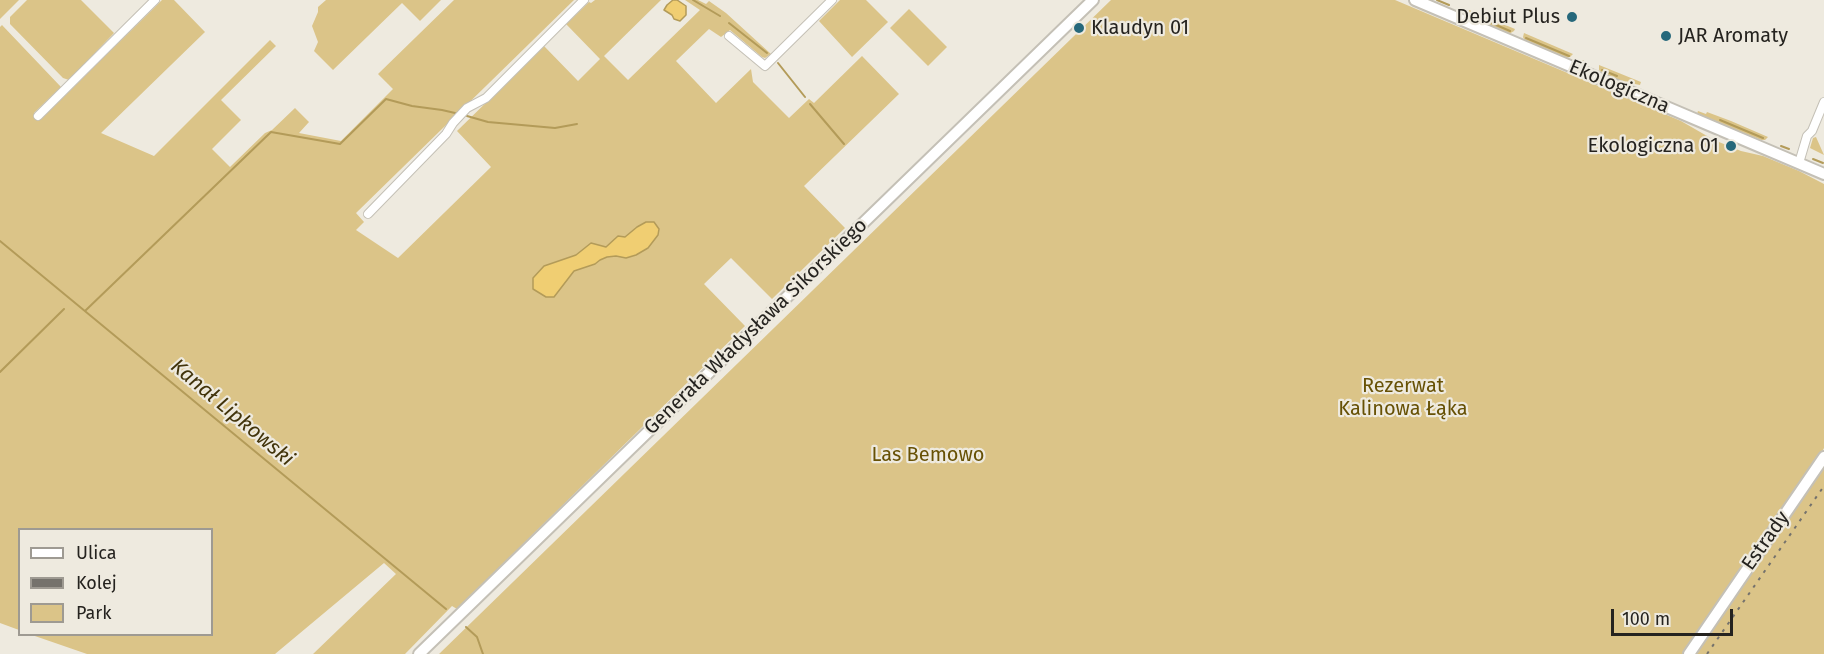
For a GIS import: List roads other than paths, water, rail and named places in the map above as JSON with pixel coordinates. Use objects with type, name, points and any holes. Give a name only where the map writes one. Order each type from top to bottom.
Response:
[{"type":"main road","name":"Generała Władysława Sikorskiego","points":[[419,654],[1092,0]]},
{"type":"main road","name":"Ekologiczna","points":[[1415,0],[1824,174]]},
{"type":"main road","name":"Estrady","points":[[1689,654],[1824,457]]},
{"type":"street","points":[[38,116],[155,0]]},
{"type":"street","points":[[368,214],[446,134],[467,108],[486,98],[584,0]]},
{"type":"street","points":[[729,36],[765,66],[832,0]]},
{"type":"street","points":[[1799,163],[1807,136],[1824,102]]},
{"type":"waterway","points":[[693,0],[720,16]]},
{"type":"waterway","points":[[1437,0],[1449,5]]},
{"type":"waterway","points":[[1473,15],[1510,31]]},
{"type":"waterway","points":[[729,23],[767,53]]},
{"type":"waterway","points":[[1526,38],[1569,56]]},
{"type":"waterway","points":[[1582,61],[1586,63]]},
{"type":"waterway","points":[[778,63],[805,97]]},
{"type":"waterway","points":[[1602,70],[1617,76]]},
{"type":"waterway","points":[[86,310],[271,132],[340,144],[386,99],[455,113]]},
{"type":"waterway","points":[[810,104],[844,144]]},
{"type":"waterway","points":[[467,116],[488,122],[555,128],[577,124]]},
{"type":"waterway","points":[[1720,120],[1763,138]]},
{"type":"waterway","points":[[1781,146],[1789,149]]},
{"type":"waterway","points":[[1813,159],[1823,163]]},
{"type":"waterway","name":"Kanał Lipkowski","points":[[0,241],[446,609]]},
{"type":"waterway","points":[[0,372],[64,309]]},
{"type":"waterway","name":"Kanał Lipkowski","points":[[466,627],[477,637],[483,654]]},
{"type":"railway","points":[[1707,654],[1824,486]]},
{"type":"place","name":"Debiut Plus","points":[[1572,17]]},
{"type":"place","name":"Klaudyn 01","points":[[1079,28]]},
{"type":"place","name":"JAR Aromaty","points":[[1666,36]]},
{"type":"place","name":"Ekologiczna 01","points":[[1731,146]]},
{"type":"park label","name":"Rezerwat Kalinowa Łąka","points":[[1403,398]]},
{"type":"park label","name":"Las Bemowo","points":[[928,455]]}]
